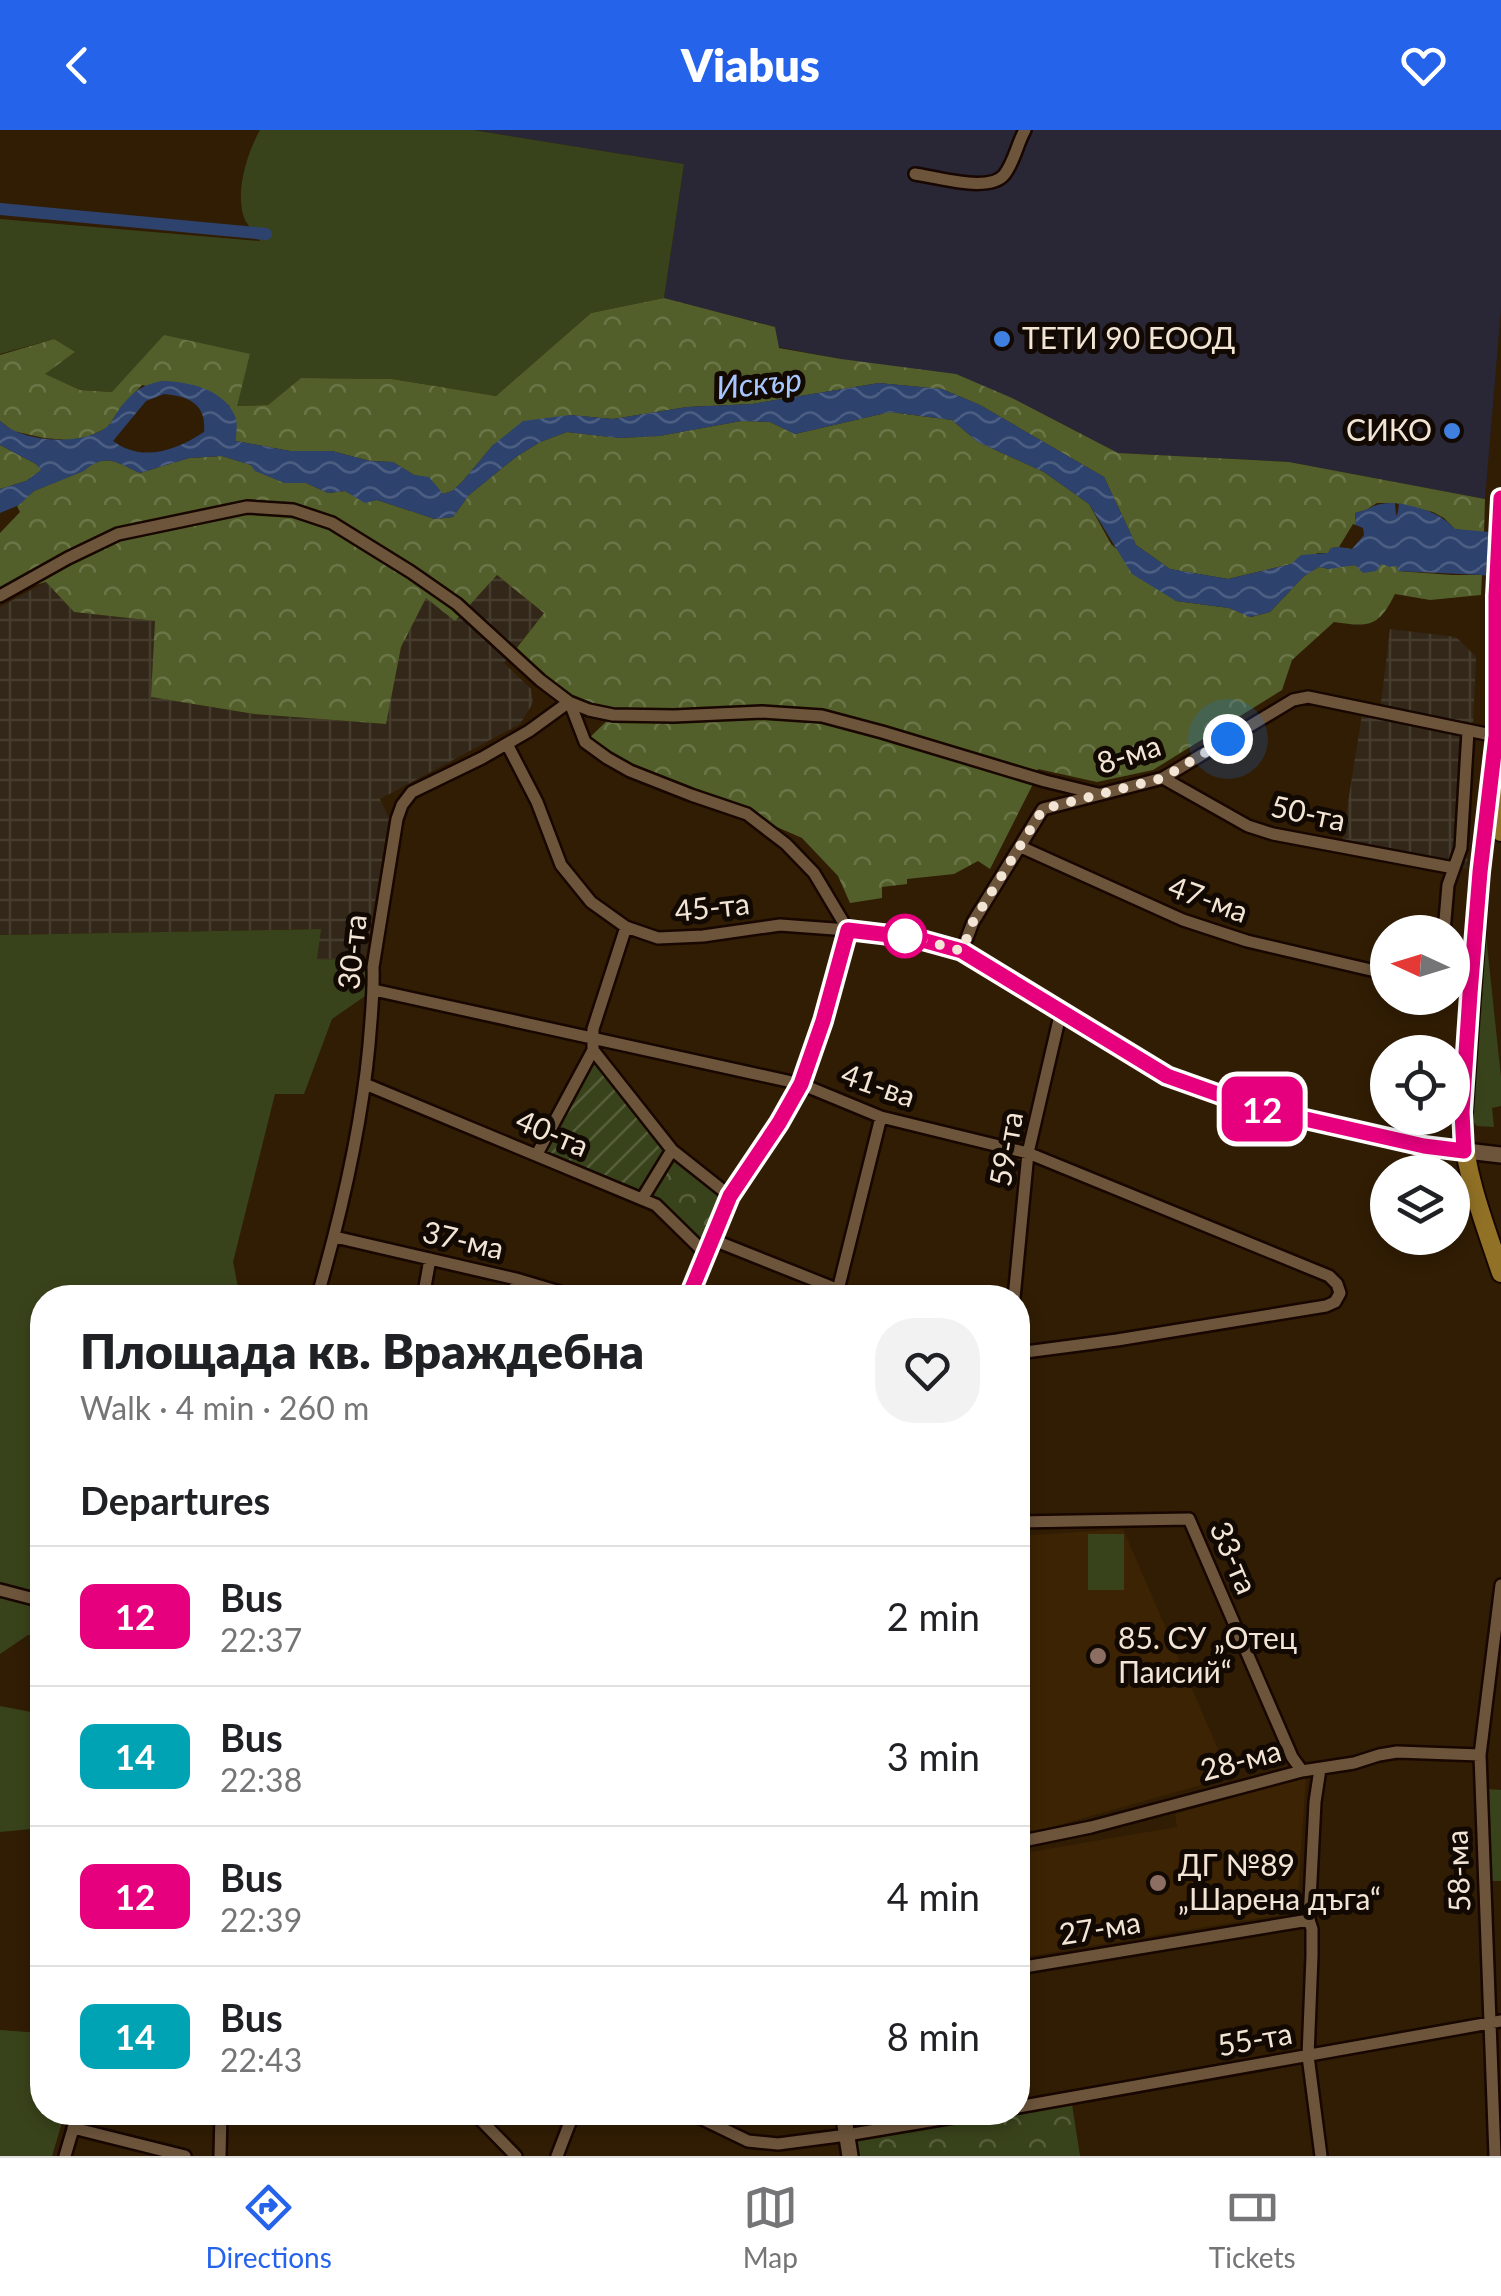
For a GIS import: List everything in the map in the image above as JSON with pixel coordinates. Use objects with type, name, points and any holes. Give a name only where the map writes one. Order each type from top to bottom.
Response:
[{"type":"main road","points":[[1500,506],[1496,736],[1501,832]]},
{"type":"main road","points":[[1470,935],[1496,736]]},
{"type":"main road","points":[[1461,1015],[1464,1151],[1501,1273]]},
{"type":"street","points":[[915,174],[976,184],[994,182],[1002,178],[1026,130]]},
{"type":"street","points":[[0,596],[118,534],[247,508],[293,510],[332,524],[426,582],[457,604],[540,680],[570,702],[589,710],[613,715],[762,712],[822,716],[1098,794]]},
{"type":"street","name":"8-ма","points":[[1043,809],[1163,778],[1293,700],[1308,698],[1496,736]]},
{"type":"street","points":[[570,702],[585,742],[607,758],[646,777],[747,814],[786,844],[814,873],[848,930],[801,1084],[730,1196],[693,1285]]},
{"type":"street","name":"30-та","points":[[321,1285],[352,1160],[365,1084],[373,967],[402,806],[412,792],[506,744],[570,702]]},
{"type":"street","points":[[1445,915],[1448,885],[1461,848],[1468,732]]},
{"type":"street","name":"45-та","points":[[506,744],[537,802],[561,865],[591,902],[626,926],[658,938],[780,925],[848,930]]},
{"type":"street","name":"50-та","points":[[1163,778],[1248,826],[1273,834],[1454,868]]},
{"type":"street","points":[[962,951],[973,922],[1043,809],[1045,781]]},
{"type":"street","name":"47-ма","points":[[1021,847],[1183,920],[1247,941],[1370,970]]},
{"type":"street","points":[[537,1154],[593,1044],[593,1029],[626,926]]},
{"type":"street","points":[[848,930],[915,938],[962,951],[1167,1076],[1257,1108],[1424,1146],[1501,1155]]},
{"type":"street","name":"41-ва","points":[[374,990],[593,1044],[801,1084],[881,1117],[1028,1152],[1329,1276],[1338,1284],[1340,1293],[1335,1302],[1326,1306],[1030,1351]]},
{"type":"street","name":"59-та","points":[[1015,1285],[1028,1152],[1061,1011]]},
{"type":"street","points":[[593,1044],[672,1150],[730,1196]]},
{"type":"street","name":"40-та","points":[[365,1084],[656,1205],[708,1246],[823,1285]]},
{"type":"street","points":[[839,1285],[881,1117]]},
{"type":"street","points":[[642,1199],[672,1150]]},
{"type":"street","name":"37-ма","points":[[334,1237],[536,1285]]},
{"type":"street","points":[[425,1285],[430,1260]]},
{"type":"street","points":[[516,1279],[516,1285]]},
{"type":"street","name":"33-та","points":[[1030,1522],[1189,1520],[1292,1757],[1302,1771]]},
{"type":"street","name":"58-ма","points":[[1496,2156],[1496,2022],[1480,1755],[1501,1585]]},
{"type":"street","points":[[0,1590],[30,1599]]},
{"type":"street","name":"28-ма","points":[[1030,1840],[1090,1828],[1302,1771],[1398,1752],[1480,1755]]},
{"type":"street","points":[[1320,1769],[1314,1802],[1309,1920],[1312,1956],[1308,2056],[1321,2156]]},
{"type":"street","name":"27-ма","points":[[1030,1966],[1309,1920]]},
{"type":"street","name":"55-та","points":[[1030,2105],[1496,2022]]},
{"type":"street","points":[[65,2156],[74,2125]]},
{"type":"street","points":[[220,2156],[221,2125]]},
{"type":"street","points":[[485,2125],[516,2156]]},
{"type":"street","points":[[557,2156],[569,2125]]},
{"type":"street","points":[[715,2125],[748,2141],[778,2144],[906,2125]]},
{"type":"street","points":[[845,2125],[850,2156]]},
{"type":"street","points":[[73,2128],[185,2156]]},
{"type":"shaded area","points":[[473,130],[1501,130],[1501,309],[1485,499],[1289,462],[1118,453],[1012,398],[778,347],[775,327],[664,298],[684,164]]},
{"type":"shaded area","points":[[497,575],[544,613],[504,663],[531,689],[533,703],[520,724],[380,799],[389,818],[365,961],[316,959],[320,929],[0,935],[0,607],[46,582],[74,612],[156,621],[152,697],[254,714],[385,724],[401,647],[426,597]]},
{"type":"shaded area","points":[[1390,629],[1456,637],[1476,657],[1467,869],[1341,847],[1363,708],[1380,711]]},
{"type":"shaded area","name":"85. СУ „Отец Паисий“","points":[[1123,1529],[1230,1777],[1030,1831],[1030,1535]]},
{"type":"shaded area","name":"ДГ №89 „Шарена дъга“","points":[[1306,1777],[1297,1912],[1030,1956],[1030,1852],[1177,1827],[1175,1814]]},
{"type":"green space","points":[[260,130],[473,130],[684,164],[664,298],[591,313],[496,396],[392,379],[301,378],[268,405],[236,406],[250,354],[112,392],[80,390],[44,374],[74,353],[54,339],[0,354],[0,219],[260,241],[245,220],[241,186]]},
{"type":"green space","points":[[664,298],[775,327],[779,348],[956,374],[1118,453],[1289,462],[1485,499],[1484,533],[1455,529],[1433,512],[1377,503],[1355,513],[1356,525],[1339,547],[1328,553],[1228,579],[1170,569],[1136,545],[1104,477],[980,405],[942,389],[879,383],[752,404],[687,407],[613,419],[570,415],[493,445],[462,482],[443,494],[429,478],[414,475],[393,462],[236,441],[229,405],[142,385],[107,428],[87,437],[44,438],[13,431],[0,421],[0,355],[54,339],[75,352],[45,374],[80,390],[112,392],[164,335],[250,354],[237,406],[268,405],[301,378],[392,379],[496,396],[591,313]]},
{"type":"green space","points":[[890,412],[952,420],[978,442],[1044,472],[1089,504],[1111,544],[1176,601],[1229,608],[1251,617],[1270,612],[1304,576],[1319,567],[1382,564],[1397,566],[1398,571],[1482,575],[1481,595],[1430,600],[1395,594],[1371,623],[1334,622],[1292,660],[1282,690],[1153,770],[1097,782],[1038,769],[990,869],[978,861],[954,874],[907,879],[907,884],[882,887],[882,898],[850,903],[838,876],[802,838],[630,771],[585,742],[612,716],[589,710],[512,654],[544,613],[497,575],[455,621],[426,598],[401,647],[386,724],[254,714],[151,697],[155,621],[74,612],[46,582],[0,595],[0,533],[20,512],[17,506],[34,491],[98,462],[111,461],[140,473],[189,458],[222,456],[251,465],[285,483],[306,483],[328,493],[345,491],[365,502],[377,500],[435,519],[453,517],[469,495],[516,457],[567,432],[619,438],[659,436],[741,421],[770,422],[795,434]]},
{"type":"green space","points":[[0,445],[42,470],[26,481],[0,489]]},
{"type":"green space","points":[[1485,926],[1501,1077],[1501,1106],[1492,1108],[1494,1127],[1477,1126],[1472,1120],[1471,1101]]},
{"type":"green space","points":[[321,929],[317,959],[365,961],[374,990],[332,1019],[304,1094],[275,1094],[233,1262],[238,1285],[30,1285],[30,1635],[0,1654],[0,935]]},
{"type":"green space","points":[[593,1050],[672,1150],[642,1199],[537,1154]]},
{"type":"green space","points":[[672,1150],[730,1196],[705,1253],[642,1199]]},
{"type":"green space","points":[[1088,1534],[1124,1534],[1124,1590],[1088,1590]]},
{"type":"green space","points":[[0,1706],[30,1712],[30,1829],[0,1832]]},
{"type":"green space","points":[[1488,1789],[1501,1790],[1501,1881],[1489,1881]]},
{"type":"green space","points":[[0,2030],[30,2032],[30,2125],[61,2125],[52,2156],[0,2156]]},
{"type":"green space","points":[[1071,2098],[1080,2156],[850,2156],[847,2135],[909,2125],[1030,2125],[1030,2105]]},
{"type":"water","points":[[162,381],[193,385],[222,399],[236,419],[236,441],[393,462],[414,475],[429,477],[443,494],[462,482],[493,445],[523,421],[570,415],[613,419],[687,407],[752,404],[879,383],[942,389],[980,405],[1104,477],[1136,545],[1170,569],[1228,579],[1291,564],[1301,555],[1328,553],[1339,547],[1352,549],[1364,535],[1363,528],[1356,525],[1355,513],[1395,503],[1396,516],[1399,503],[1431,512],[1455,529],[1501,533],[1501,578],[1398,571],[1397,566],[1382,564],[1376,571],[1363,573],[1355,565],[1319,567],[1304,576],[1270,612],[1250,617],[1229,608],[1176,601],[1132,574],[1089,504],[1044,472],[978,442],[952,420],[890,412],[795,434],[770,422],[741,421],[659,436],[619,438],[567,432],[516,457],[469,495],[453,517],[435,519],[377,500],[365,503],[345,491],[328,493],[306,483],[285,483],[255,471],[251,465],[222,456],[189,458],[140,473],[112,461],[99,462],[34,491],[19,505],[0,513],[0,489],[26,481],[41,470],[0,445],[0,421],[34,437],[84,437],[106,427],[132,395]],"holes":[[[173,395],[199,408],[204,432],[159,452],[136,451],[113,441],[146,401]]]},
{"type":"waterway","points":[[0,209],[266,234]]},
{"type":"bus line","name":"12","points":[[692,1285],[730,1196],[801,1084],[848,930],[915,938],[962,951],[1167,1076],[1257,1108],[1424,1146],[1464,1151],[1462,1112],[1470,994],[1496,736],[1501,498]]},
{"type":"place","name":"ТЕТИ 90 ЕООД","points":[[1002,339]]},
{"type":"place","name":"СИКО","points":[[1452,431]]},
{"type":"place","name":"85. СУ „Отец Паисий“","points":[[1098,1656]]},
{"type":"place","name":"ДГ №89 „Шарена дъга“","points":[[1158,1883]]},
{"type":"route","points":[[905,936],[896,935],[962,951],[973,922],[1043,809],[1163,778],[1228,739]]},
{"type":"water label","name":"Искър","points":[[759,384]]}]
